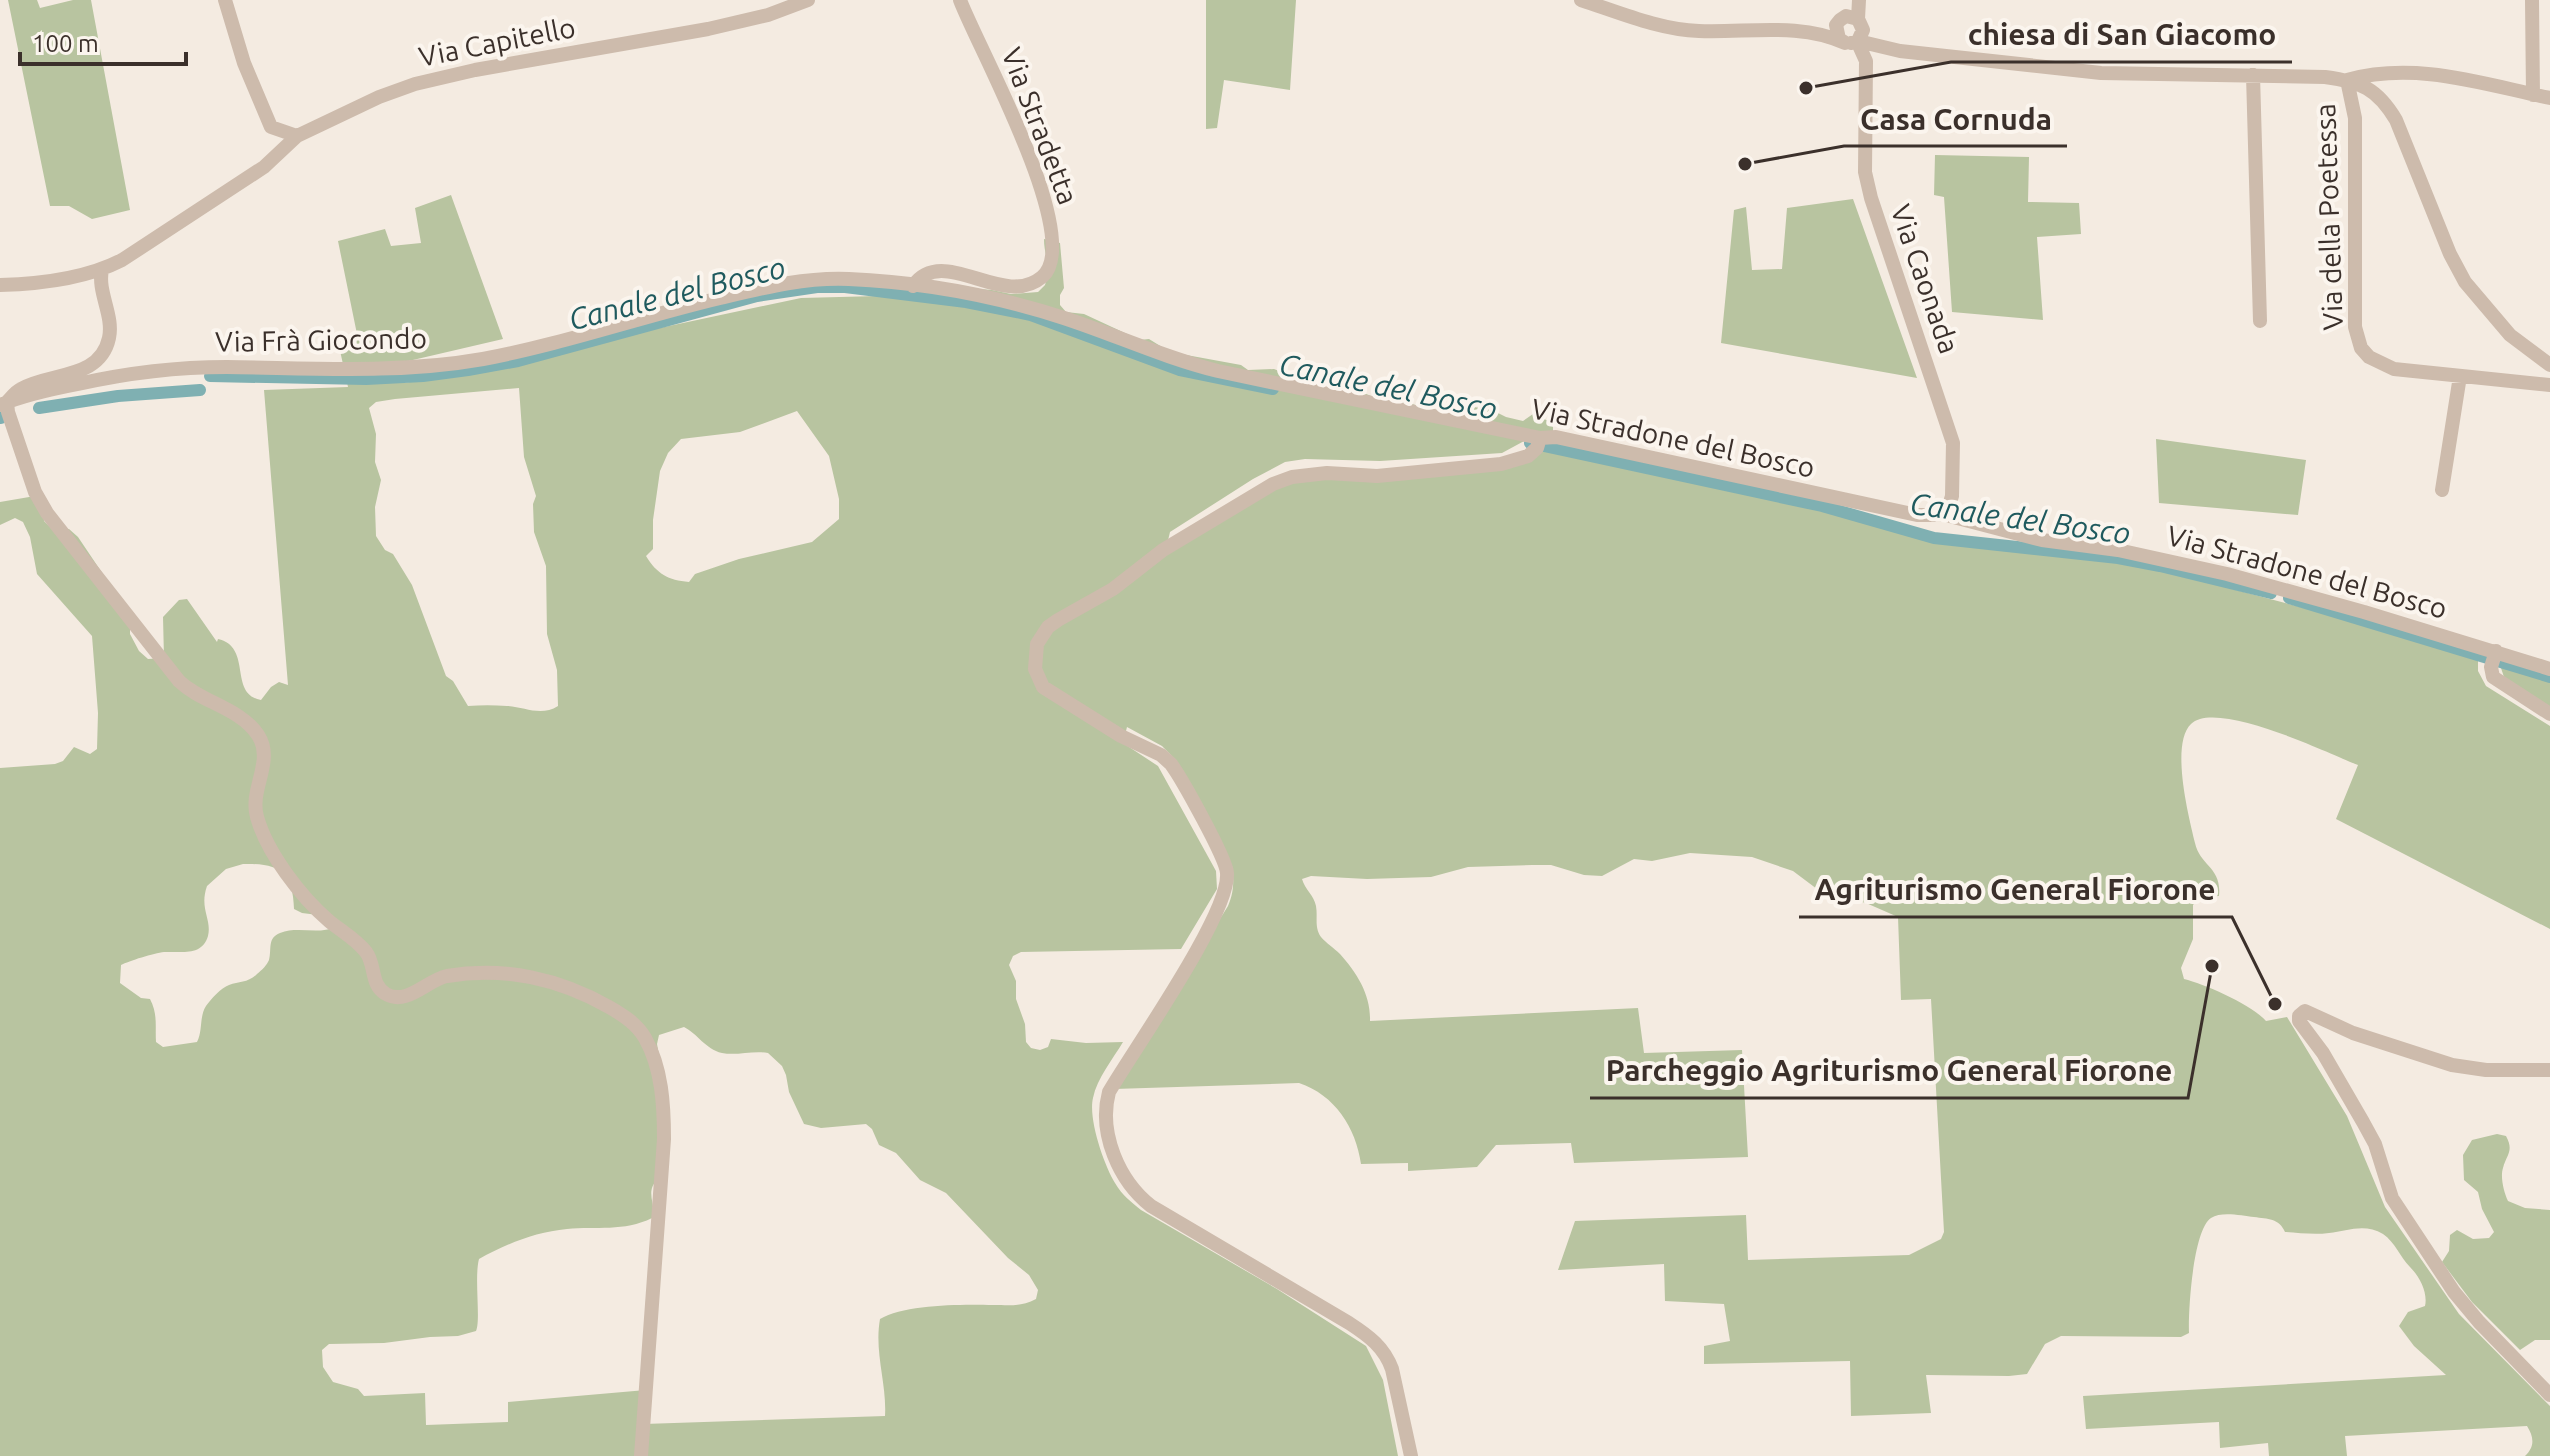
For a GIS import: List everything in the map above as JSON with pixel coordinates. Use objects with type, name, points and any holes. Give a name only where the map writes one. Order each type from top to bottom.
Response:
[{"type":"street","points":[[225,0],[244,63],[271,127],[297,136]]},
{"type":"street","name":"Via Capitello","points":[[0,285],[102,270],[264,167],[297,136],[367,102],[415,84],[475,70],[708,29],[768,15],[808,0]]},
{"type":"street","name":"Via Stradetta","points":[[913,286],[918,279],[931,272],[960,272],[985,282],[1022,287],[1048,272],[1053,249],[1053,231],[1040,185],[1012,112],[960,0]]},
{"type":"street","points":[[1581,0],[1697,31],[1795,31],[1846,24],[1873,44]]},
{"type":"street","name":"Via Caonada","points":[[1859,0],[1839,39],[1853,42],[1866,61],[1865,172],[1953,443],[1952,496],[1946,515]]},
{"type":"street","points":[[2532,0],[2533,95]]},
{"type":"street","name":"Via Caonada","points":[[1846,24],[1863,30],[1853,42]]},
{"type":"street","points":[[1853,42],[1900,51],[2101,73],[2325,77],[2367,87],[2386,103],[2396,120],[2450,254],[2465,282],[2510,335],[2550,365]]},
{"type":"street","points":[[2347,80],[2366,75],[2415,71],[2550,98]]},
{"type":"street","points":[[2253,75],[2260,321]]},
{"type":"street","name":"Via della Poetessa","points":[[2347,80],[2355,118],[2355,327],[2361,348],[2369,357],[2394,369],[2550,385]]},
{"type":"street","points":[[102,270],[100,281],[107,309],[109,338],[99,358],[82,370],[18,390],[4,404],[35,492],[52,522],[75,552],[179,681],[190,691],[238,716],[259,736],[264,760],[255,802],[257,817],[299,891],[369,955],[374,980],[389,996],[411,994],[436,979],[449,976],[528,975],[550,980],[599,1001],[634,1023],[645,1038],[655,1061],[661,1092],[664,1139],[641,1456]]},
{"type":"street","name":"Via Stradone del Bosco","points":[[642,318],[772,285],[849,279],[913,286],[1037,310],[1218,371],[1539,442],[1556,437],[1917,515],[1946,515],[2042,540],[2133,553],[2227,574],[2494,658],[2550,669]]},
{"type":"street","name":"Via Frà Giocondo","points":[[4,404],[110,377],[169,369],[397,369],[444,364],[527,350],[642,318]]},
{"type":"street","points":[[2442,490],[2460,376]]},
{"type":"street","points":[[1411,1456],[1392,1369],[1379,1345],[1349,1323],[1151,1206],[1136,1195],[1120,1169],[1104,1118],[1109,1092],[1213,921],[1226,889],[1226,863],[1171,764],[1161,755],[1121,736],[1083,710],[1050,693],[1038,679],[1035,659],[1037,644],[1048,627],[1113,589],[1163,550],[1273,484],[1292,477],[1317,474],[1377,476],[1501,464],[1528,456],[1539,442]]},
{"type":"street","points":[[2494,658],[2493,677],[2498,682],[2550,714]]},
{"type":"street","points":[[2550,1070],[2478,1069],[2452,1065],[2334,1026],[2310,1012],[2305,1011],[2299,1016],[2299,1021],[2323,1053],[2375,1144],[2392,1198],[2465,1306],[2550,1395]]},
{"type":"green space","points":[[8,0],[37,0],[40,8],[73,0],[91,0],[130,210],[92,219],[69,206],[50,206]]},
{"type":"green space","points":[[1206,0],[1296,0],[1290,90],[1224,80],[1217,128],[1206,129]]},
{"type":"green space","points":[[1935,155],[2029,157],[2028,202],[2079,203],[2081,234],[2037,237],[2043,320],[1952,312],[1944,197],[1934,195]]},
{"type":"green space","points":[[451,195],[503,339],[400,363],[405,383],[552,356],[622,336],[801,298],[904,298],[923,293],[928,285],[1011,294],[1038,292],[1045,285],[1048,271],[1044,239],[1060,243],[1064,288],[1060,305],[1066,312],[1084,314],[1140,340],[1149,339],[1170,352],[1241,365],[1248,370],[1274,369],[1314,385],[1332,389],[1351,388],[1384,401],[1395,399],[1436,411],[1473,407],[1490,409],[1523,421],[1533,414],[1553,423],[1553,431],[1526,440],[1502,453],[1380,461],[1305,459],[1285,462],[1170,532],[1165,553],[1290,478],[1533,455],[1552,447],[1829,507],[1950,543],[2028,548],[2157,569],[2478,654],[2478,671],[2486,686],[2550,726],[2550,929],[2336,819],[2358,765],[2299,740],[2247,723],[2204,718],[2191,724],[2185,734],[2181,764],[2195,843],[2217,879],[2219,896],[2200,897],[2193,905],[2193,939],[2181,968],[2184,979],[2228,996],[2266,1021],[2287,1017],[2347,1116],[2385,1207],[2459,1314],[2550,1406],[2550,1456],[2525,1456],[2532,1442],[2527,1426],[2345,1436],[2347,1456],[2269,1456],[2268,1443],[2220,1448],[2219,1422],[2086,1429],[2083,1396],[2446,1375],[2414,1346],[2399,1326],[2408,1312],[2425,1306],[2420,1280],[2387,1237],[2370,1229],[2318,1234],[2285,1232],[2280,1224],[2268,1219],[2232,1214],[2211,1218],[2205,1225],[2196,1254],[2189,1333],[2181,1337],[2061,1336],[2045,1344],[2027,1374],[1926,1375],[1931,1413],[1851,1416],[1850,1361],[1704,1364],[1704,1346],[1730,1341],[1724,1304],[1665,1301],[1664,1264],[1558,1270],[1575,1221],[1746,1215],[1748,1260],[1909,1255],[1941,1239],[1944,1232],[1931,999],[1901,1000],[1898,917],[1866,903],[1821,892],[1793,871],[1752,857],[1690,853],[1652,861],[1634,859],[1602,876],[1584,875],[1551,865],[1532,865],[1468,867],[1431,877],[1367,879],[1311,876],[1302,879],[1315,902],[1319,933],[1357,977],[1368,1002],[1370,1021],[1638,1008],[1644,1053],[1742,1050],[1748,1157],[1574,1163],[1571,1143],[1496,1145],[1477,1167],[1408,1171],[1408,1163],[1361,1164],[1354,1138],[1342,1114],[1312,1088],[1299,1083],[1114,1089],[1228,906],[1233,882],[1232,866],[1171,755],[1162,746],[1127,727],[1123,743],[1158,766],[1216,871],[1217,889],[1181,949],[1021,952],[1013,956],[1009,965],[1016,981],[1016,999],[1025,1024],[1026,1042],[1031,1048],[1040,1050],[1048,1047],[1051,1039],[1086,1043],[1123,1042],[1098,1083],[1092,1107],[1098,1142],[1118,1187],[1141,1210],[1277,1289],[1366,1346],[1383,1380],[1398,1456],[0,1456],[0,768],[55,764],[63,761],[74,747],[90,754],[97,749],[98,713],[92,636],[37,574],[30,537],[23,522],[15,518],[0,525],[0,502],[35,496],[43,505],[44,521],[52,529],[69,529],[78,537],[121,601],[130,618],[130,634],[139,651],[148,659],[164,658],[163,617],[179,600],[187,599],[217,642],[218,639],[229,644],[235,651],[245,689],[251,696],[261,700],[279,682],[288,685],[264,390],[348,387],[339,346],[358,339],[338,241],[385,229],[391,246],[421,243],[415,208]],"holes":[[[519,388],[524,457],[536,496],[533,504],[534,532],[546,566],[547,634],[557,670],[558,706],[545,711],[507,706],[468,706],[453,681],[446,676],[412,585],[393,554],[385,550],[376,536],[375,507],[381,480],[375,462],[376,434],[369,408],[376,402]],[[797,411],[829,456],[839,499],[839,519],[812,542],[739,559],[695,574],[689,582],[664,575],[646,556],[653,549],[653,520],[660,471],[668,453],[681,439],[740,432]],[[243,864],[275,868],[282,872],[291,886],[294,909],[326,916],[336,927],[294,930],[276,935],[269,960],[262,969],[250,979],[226,986],[206,1006],[197,1042],[163,1047],[156,1042],[153,1004],[150,999],[141,998],[120,983],[121,965],[142,957],[190,952],[201,947],[209,930],[204,901],[207,886],[226,869]],[[684,1027],[722,1053],[768,1053],[782,1066],[789,1092],[804,1124],[821,1128],[866,1124],[872,1129],[879,1145],[896,1153],[920,1180],[946,1193],[1008,1258],[1029,1275],[1038,1290],[1036,1299],[1015,1305],[919,1308],[880,1319],[885,1416],[644,1424],[646,1390],[508,1402],[508,1422],[426,1425],[425,1393],[364,1396],[358,1389],[333,1382],[323,1367],[322,1350],[329,1344],[384,1343],[458,1336],[476,1331],[479,1259],[544,1233],[620,1227],[652,1218],[651,1193],[658,1179],[659,1035]]]},
{"type":"green space","points":[[1853,199],[1917,378],[1721,343],[1734,210],[1746,207],[1752,270],[1782,269],[1787,208]]},
{"type":"green space","points":[[2156,439],[2306,460],[2298,515],[2159,503]]},
{"type":"green space","points":[[2504,659],[2550,675],[2550,708],[2506,683],[2501,668]]},
{"type":"green space","points":[[2497,1134],[2506,1136],[2509,1145],[2502,1176],[2508,1201],[2525,1208],[2550,1210],[2550,1340],[2535,1340],[2520,1350],[2472,1302],[2442,1262],[2449,1251],[2450,1235],[2457,1230],[2473,1239],[2489,1238],[2494,1232],[2482,1209],[2478,1192],[2464,1180],[2463,1155],[2472,1140]]},
{"type":"waterway","name":"Canale del Bosco","points":[[210,376],[366,379],[468,370],[518,361],[757,296],[817,287],[845,287],[966,302],[1031,315],[1180,370],[1273,389]]},
{"type":"waterway","name":"Canale del Bosco","points":[[39,408],[118,396],[200,390]]},
{"type":"waterway","name":"Canale del Bosco","points":[[1530,443],[1822,506],[1934,538],[2118,558],[2271,593]]},
{"type":"waterway","name":"Canale del Bosco","points":[[2289,598],[2550,677]]},
{"type":"place","name":"chiesa di San Giacomo","points":[[1806,88]]},
{"type":"place","name":"Casa Cornuda","points":[[1745,164]]},
{"type":"place","name":"Parcheggio Agriturismo General Fiorone","points":[[2212,966]]},
{"type":"place","name":"Agriturismo General Fiorone","points":[[2275,1004]]}]
